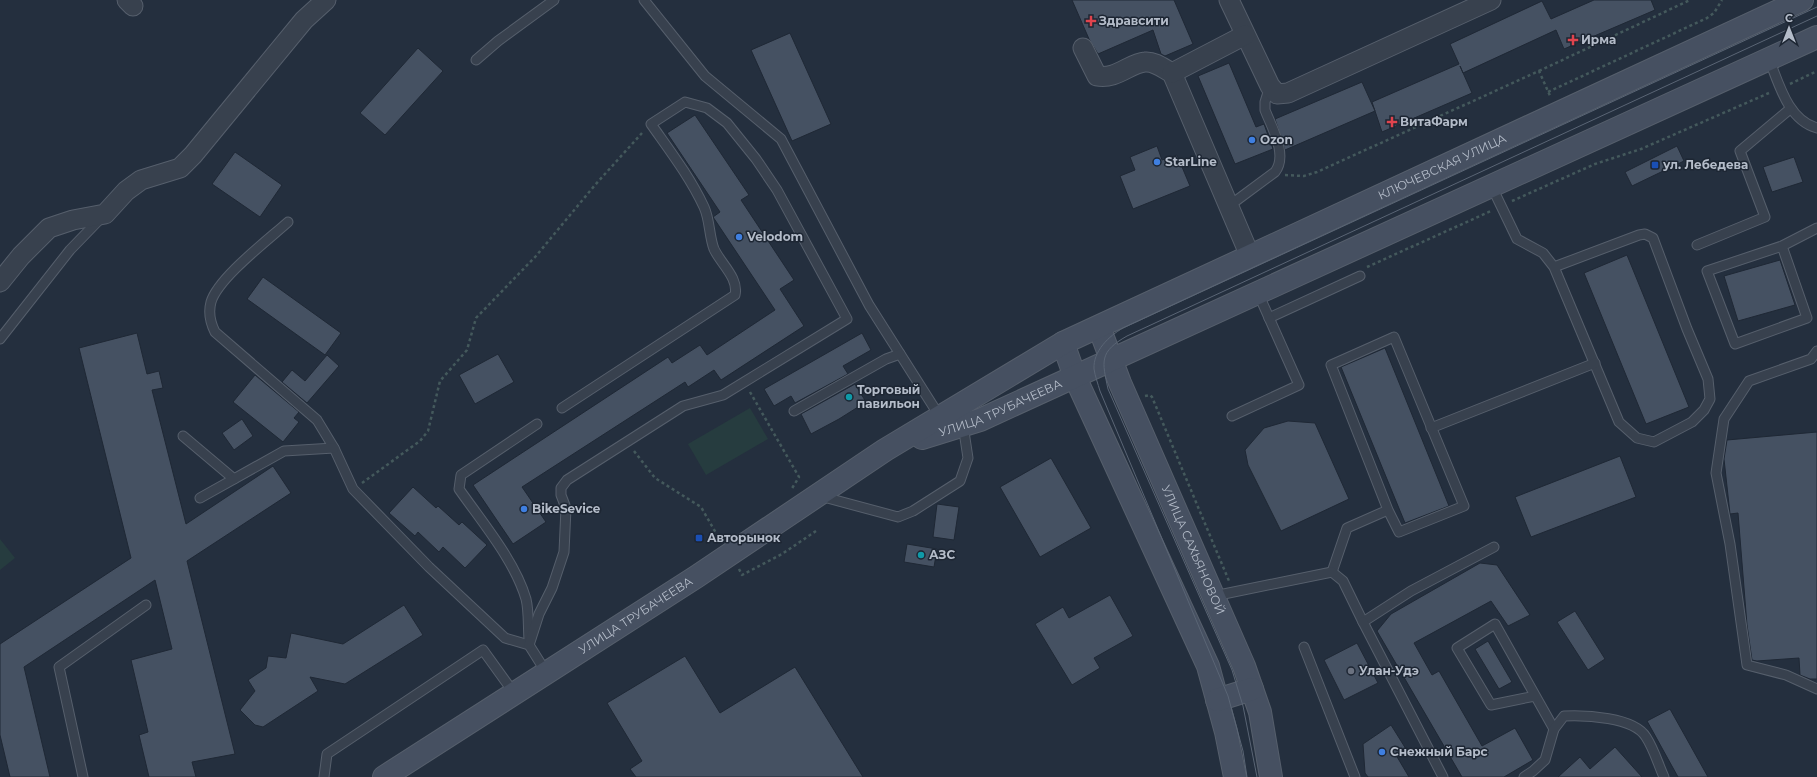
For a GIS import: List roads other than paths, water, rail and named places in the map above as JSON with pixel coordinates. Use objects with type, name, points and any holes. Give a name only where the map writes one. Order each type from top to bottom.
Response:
[{"type":"main road","name":"КЛЮЧЕВСКАЯ УЛИЦА","points":[[1081,335],[1802,0]]},
{"type":"main road","points":[[1112,360],[1491,185],[1817,37]]},
{"type":"main road","points":[[1081,335],[1076,377],[1208,666],[1235,777]]},
{"type":"main road","name":"УЛИЦА САХЬЯНОВОЙ","points":[[1081,335],[1112,360],[1129,403],[1224,594],[1260,712],[1271,777]]},
{"type":"main road","name":"УЛИЦА ТРУБАЧЕЕВА","points":[[384,777],[696,577],[885,450],[1081,335]]},
{"type":"main road","name":"УЛИЦА ТРУБАЧЕЕВА","points":[[885,450],[980,420],[1112,360]]},
{"type":"main road","points":[[1217,700],[1252,689]]},
{"type":"street","points":[[0,282],[21,256],[49,228],[73,220],[105,214],[126,192],[141,180],[180,168],[193,155],[304,20],[326,0]]},
{"type":"street","points":[[1229,0],[1270,86],[1277,94],[1288,93],[1491,0]]},
{"type":"street","points":[[1172,73],[1245,35]]},
{"type":"street","points":[[1083,48],[1097,76],[1104,78],[1145,62],[1157,64],[1172,73],[1250,256]]},
{"type":"lane","points":[[476,60],[498,41],[554,0]]},
{"type":"lane","points":[[644,0],[705,76],[781,139],[869,306],[940,417]]},
{"type":"lane","points":[[1769,59],[1790,109],[1811,126],[1817,128]]},
{"type":"lane","points":[[1229,206],[1275,172],[1280,166],[1282,156],[1265,110],[1265,102],[1270,86]]},
{"type":"lane","points":[[529,645],[539,614],[552,588],[564,552],[566,508],[561,495],[561,488],[567,480],[683,406],[724,395],[847,319],[777,190],[756,158],[727,123],[707,108],[685,102],[651,124],[680,166],[705,208],[714,248],[734,281],[737,289],[736,295],[562,408]]},
{"type":"lane","points":[[1697,245],[1765,217],[1740,151],[1790,109]]},
{"type":"lane","points":[[1491,185],[1517,239],[1542,253],[1554,267],[1619,422],[1637,438],[1654,442],[1692,422],[1704,410],[1710,399],[1708,380],[1653,238],[1646,234],[1639,235],[1554,267]]},
{"type":"lane","points":[[0,339],[70,250],[105,214]]},
{"type":"lane","points":[[288,222],[232,273],[219,287],[212,301],[210,322],[215,332],[317,420],[334,448],[353,489],[428,567],[505,638],[529,645]]},
{"type":"lane","points":[[1782,246],[1807,318],[1735,344],[1707,271],[1782,246],[1817,228]]},
{"type":"lane","points":[[1270,318],[1360,276]]},
{"type":"lane","points":[[1232,416],[1299,385],[1258,293]]},
{"type":"lane","points":[[1394,337],[1464,506],[1399,532],[1388,510],[1331,365],[1394,337]]},
{"type":"lane","points":[[1817,351],[1811,359],[1749,381],[1724,420],[1716,473],[1730,544],[1747,664],[1786,675],[1817,689]]},
{"type":"lane","points":[[794,411],[886,359],[900,354]]},
{"type":"lane","points":[[1431,428],[1595,363]]},
{"type":"lane","points":[[537,424],[461,475],[458,482],[459,489],[502,551],[518,580],[526,600],[529,645],[546,672]]},
{"type":"lane","points":[[816,495],[898,517],[913,511],[960,481],[968,458],[963,425]]},
{"type":"lane","points":[[183,436],[234,479]]},
{"type":"lane","points":[[200,498],[284,451],[334,448]]},
{"type":"lane","points":[[1332,572],[1347,528],[1388,510]]},
{"type":"lane","points":[[1363,622],[1411,590],[1494,547]]},
{"type":"lane","points":[[1224,594],[1332,572]]},
{"type":"lane","points":[[1332,572],[1343,581],[1443,777]]},
{"type":"lane","points":[[83,777],[59,667],[146,605]]},
{"type":"lane","points":[[1535,696],[1491,705],[1457,648],[1495,624],[1554,729]]},
{"type":"lane","points":[[1304,647],[1355,777]]},
{"type":"lane","points":[[324,777],[327,754],[483,650],[514,693]]},
{"type":"lane","points":[[1524,777],[1533,772],[1545,760],[1554,729],[1564,716],[1587,715],[1632,726],[1646,736],[1664,777]]},
{"type":"tram line","points":[[1247,777],[1243,751],[1228,696],[1100,391],[1094,372],[1094,362],[1099,350],[1112,335],[1123,328],[1817,7]]},
{"type":"tram line","points":[[1257,777],[1243,706],[1232,670],[1108,389],[1104,371],[1107,352],[1111,347],[1127,336],[1817,16]]},
{"type":"place","name":"Здравсити","points":[[1091,21]]},
{"type":"place","name":"Ирма","points":[[1573,40]]},
{"type":"place","name":"ВитаФарм","points":[[1392,122]]},
{"type":"place","name":"Ozon","points":[[1252,140]]},
{"type":"place","name":"StarLine","points":[[1157,162]]},
{"type":"place","name":"ул. Лебедева","points":[[1655,165]]},
{"type":"place","name":"Velodom","points":[[739,237]]},
{"type":"place","name":"Торговый павильон","points":[[849,397]]},
{"type":"place","name":"BikeSevice","points":[[524,509]]},
{"type":"place","name":"Авторынок","points":[[699,538]]},
{"type":"place","name":"АЗС","points":[[921,555]]},
{"type":"place","name":"Улан-Удэ","points":[[1351,671]]},
{"type":"place","name":"Снежный Барс","points":[[1382,752]]}]
